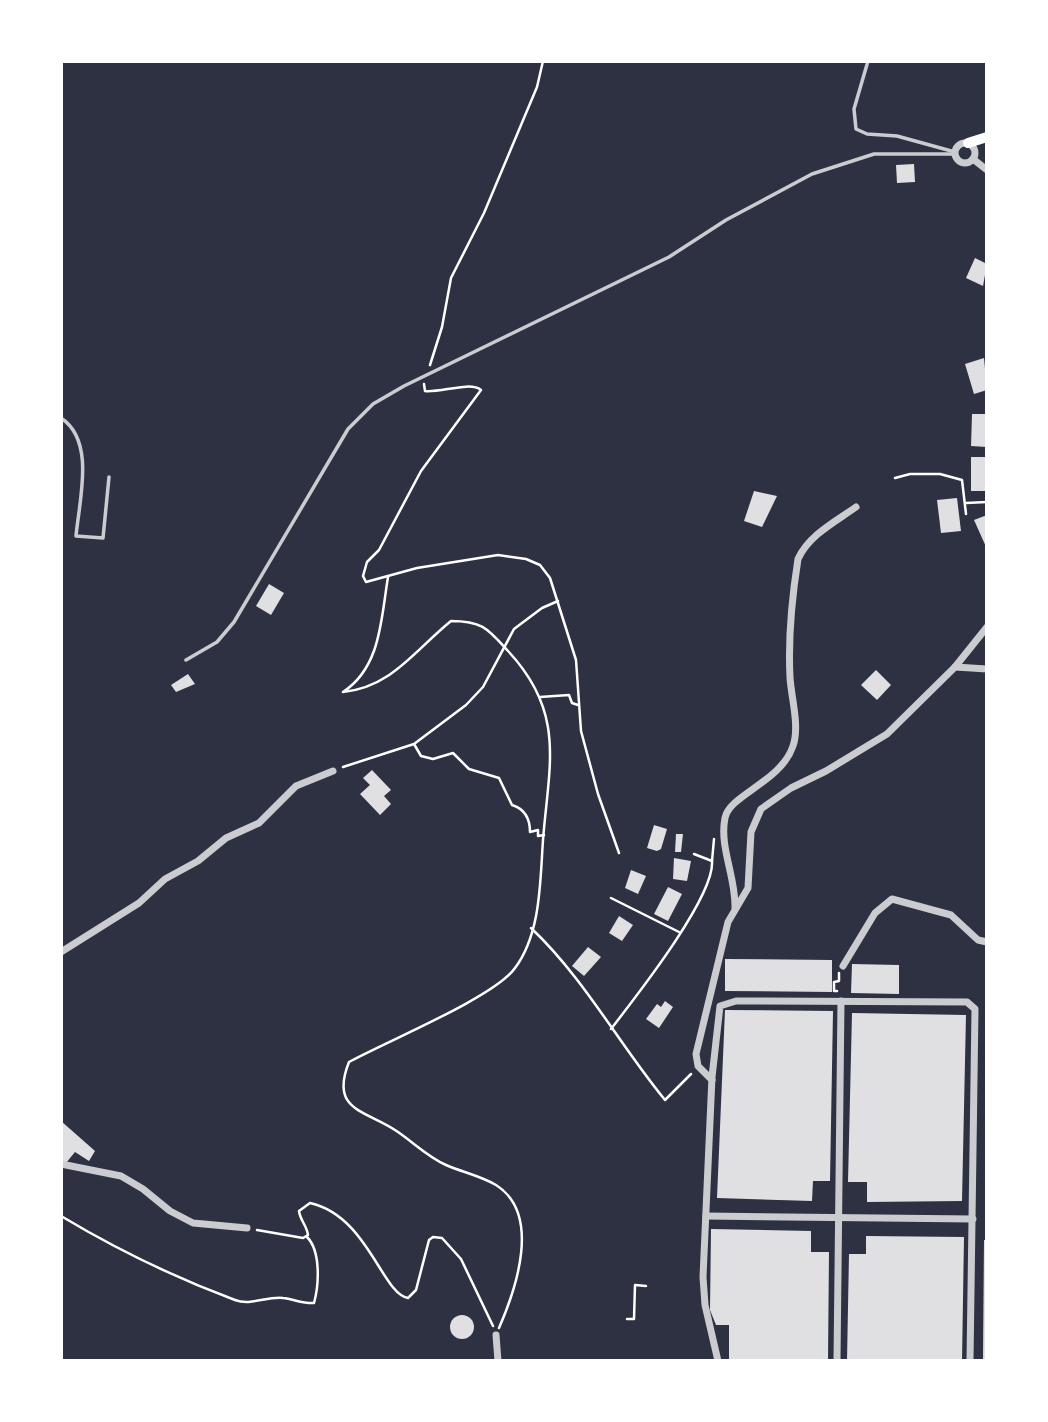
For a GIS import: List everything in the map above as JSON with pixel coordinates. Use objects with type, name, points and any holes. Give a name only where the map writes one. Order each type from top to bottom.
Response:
[{"type":"main road","points":[[968,143],[987,137]]},
{"type":"street","points":[[968,143],[974,150],[973,159],[960,162],[955,153],[959,145],[968,143]]},
{"type":"street","points":[[973,159],[987,170]]},
{"type":"street","points":[[735,908],[736,889],[725,843],[725,816],[730,805],[759,788],[778,770],[794,746],[790,644],[798,559],[803,548],[815,535],[856,507]]},
{"type":"street","points":[[712,1080],[698,1066],[696,1054],[729,922],[748,888],[751,832],[761,809],[791,788],[826,771],[887,734],[954,667],[987,627]]},
{"type":"street","points":[[954,667],[987,669]]},
{"type":"street","points":[[61,952],[139,903],[165,879],[198,861],[226,838],[259,822],[296,786],[333,771]]},
{"type":"street","points":[[841,970],[875,912],[892,899],[951,915],[978,940],[987,943]]},
{"type":"street","points":[[718,1361],[705,1305],[706,1216],[717,1018],[723,1004],[736,1001],[841,1001],[967,1002],[975,1009],[977,1019],[970,1361]]},
{"type":"street","points":[[837,1361],[841,1001]]},
{"type":"street","points":[[61,1164],[121,1177],[143,1189],[170,1211],[194,1223],[247,1228]]},
{"type":"street","points":[[706,1216],[973,1219]]},
{"type":"street","points":[[496,1335],[498,1361]]},
{"type":"lane","points":[[867,61],[854,109],[856,129],[867,134],[897,136],[955,153]]},
{"type":"lane","points":[[186,660],[217,642],[234,622],[348,429],[373,404],[427,374],[669,257],[726,220],[812,174],[874,154],[955,153]]},
{"type":"lane","points":[[61,418],[80,441],[82,471],[76,536],[103,538],[109,477]]},
{"type":"path","points":[[543,61],[537,87],[484,213],[451,278],[442,327],[423,387],[425,391],[473,387],[481,390],[421,471],[379,551],[367,562],[363,576],[366,582],[417,568],[498,555],[540,565],[550,578],[576,660],[581,731],[598,794],[619,853]]},
{"type":"path","points":[[895,478],[909,474],[940,474],[962,480],[966,514]]},
{"type":"path","points":[[965,503],[987,502]]},
{"type":"path","points":[[387,577],[377,646],[359,682],[343,692],[360,691],[396,673],[451,621],[478,622],[495,634],[525,669],[540,697],[551,734],[552,754],[543,874],[524,953],[514,971],[471,1000],[349,1062],[342,1079],[344,1094],[354,1109],[396,1130],[443,1164],[497,1185],[510,1199],[521,1218],[521,1240],[511,1295],[496,1335]]},
{"type":"path","points":[[333,771],[414,744],[466,705],[483,687],[502,645],[514,629],[542,608],[558,601]]},
{"type":"path","points":[[540,697],[569,695],[572,703],[578,705]]},
{"type":"path","points":[[414,744],[421,756],[433,759],[453,753],[470,769],[499,778],[512,805],[530,819],[530,832],[538,830],[538,836],[544,835]]},
{"type":"path","points":[[611,1029],[656,971],[705,888],[712,861],[714,832]]},
{"type":"path","points":[[694,854],[712,861]]},
{"type":"path","points":[[611,898],[679,932]]},
{"type":"path","points":[[531,928],[562,957],[611,1029],[665,1100],[698,1066]]},
{"type":"path","points":[[841,970],[839,981],[834,982],[834,991],[848,991]]},
{"type":"path","points":[[61,1216],[94,1236],[166,1270],[236,1300],[251,1302],[281,1298],[314,1303],[318,1288],[315,1251],[306,1236],[308,1229],[299,1217],[303,1205],[310,1203],[323,1206],[342,1217],[363,1238],[395,1290],[408,1298],[416,1290],[429,1240],[442,1238],[461,1259],[473,1280],[496,1335]]},
{"type":"path","points":[[247,1228],[294,1237],[306,1236]]},
{"type":"path","points":[[627,1319],[634,1319],[635,1285],[646,1286]]},
{"type":"building","points":[[914,164],[915,182],[897,183],[896,165]]},
{"type":"building","points":[[975,258],[987,264],[983,286],[966,278]]},
{"type":"building","points":[[984,358],[987,390],[974,394],[965,364]]},
{"type":"building","points":[[972,414],[987,414],[987,447],[971,446]]},
{"type":"building","points":[[971,457],[987,457],[987,491],[971,491]]},
{"type":"building","points":[[754,491],[777,496],[762,527],[744,521]]},
{"type":"building","points":[[957,498],[961,531],[941,533],[937,500]]},
{"type":"building","points":[[987,515],[987,549],[974,520]]},
{"type":"building","points":[[269,584],[284,593],[271,615],[256,606]]},
{"type":"building","points":[[876,670],[891,685],[877,700],[861,685]]},
{"type":"building","points":[[188,674],[195,684],[176,692],[171,685]]},
{"type":"building","points":[[372,770],[391,790],[384,796],[391,804],[380,815],[360,794],[370,785],[363,778]]},
{"type":"building","points":[[654,825],[667,829],[661,849],[657,851],[647,848]]},
{"type":"building","points":[[676,834],[683,834],[681,852],[675,852]]},
{"type":"building","points":[[674,858],[691,861],[687,881],[673,879]]},
{"type":"building","points":[[631,870],[646,876],[638,894],[625,888]]},
{"type":"building","points":[[668,887],[682,894],[668,921],[654,914]]},
{"type":"building","points":[[619,916],[633,925],[622,941],[609,933]]},
{"type":"building","points":[[588,947],[601,957],[584,976],[572,966]]},
{"type":"building","points":[[725,959],[832,960],[832,992],[725,991]]},
{"type":"building","points":[[852,964],[899,965],[899,994],[851,993]]},
{"type":"building","points":[[665,1001],[673,1007],[659,1028],[646,1019],[657,1004],[661,1007]]},
{"type":"building","points":[[725,1010],[833,1011],[830,1181],[813,1181],[812,1201],[717,1198]]},
{"type":"building","points":[[852,1013],[966,1015],[962,1201],[867,1202],[867,1182],[848,1182]]},
{"type":"building","points":[[61,1121],[95,1151],[89,1161],[75,1152],[66,1163],[61,1162]]},
{"type":"building","points":[[711,1229],[811,1231],[811,1252],[829,1252],[828,1361],[729,1361],[729,1325],[716,1325],[710,1310]]},
{"type":"building","points":[[866,1236],[964,1237],[962,1361],[847,1361],[849,1254],[866,1254]]},
{"type":"building","points":[[984,1240],[987,1240],[987,1360],[983,1360]]},
{"type":"building","points":[[457,1315],[467,1315],[474,1322],[474,1332],[467,1339],[457,1339],[450,1332],[450,1322]]}]
